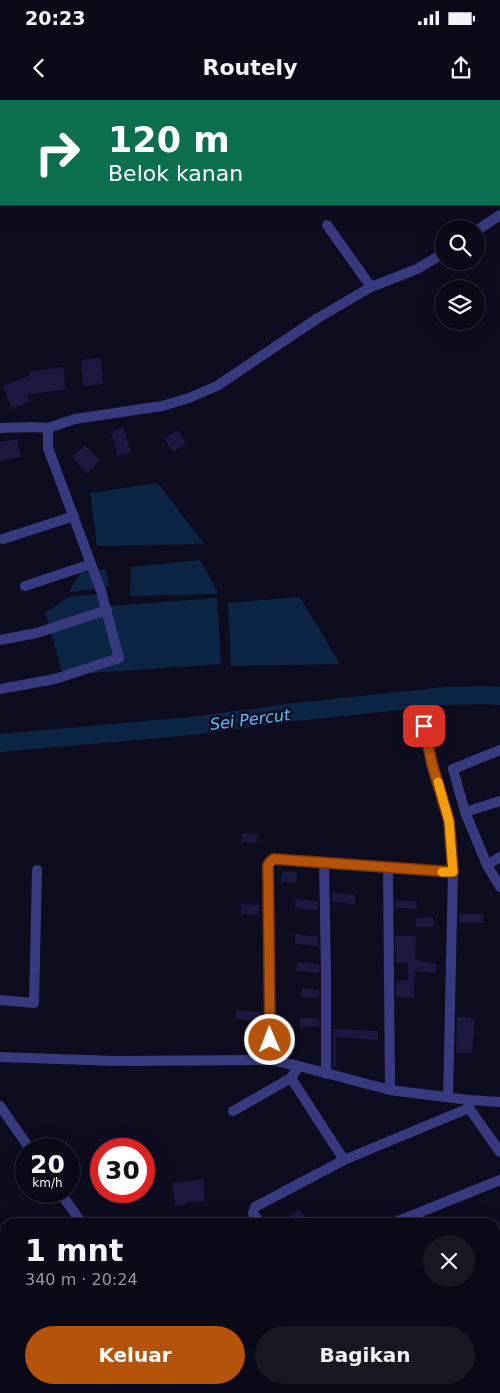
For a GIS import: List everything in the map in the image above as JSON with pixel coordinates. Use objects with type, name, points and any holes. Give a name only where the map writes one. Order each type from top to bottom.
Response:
[{"type":"street","points":[[485,225],[500,215]]},
{"type":"street","points":[[328,225],[371,286]]},
{"type":"street","points":[[0,428],[48,428],[75,419],[162,406],[189,398],[210,389],[318,318],[371,286],[417,268],[435,258]]},
{"type":"street","points":[[0,689],[55,679],[119,658],[91,564],[48,448],[48,428]]},
{"type":"street","points":[[3,539],[74,516]]},
{"type":"street","points":[[25,586],[91,564]]},
{"type":"street","points":[[0,640],[37,633],[106,610]]},
{"type":"street","points":[[424,726],[432,764],[449,821],[453,872],[448,1097]]},
{"type":"street","points":[[500,750],[453,769],[465,812],[487,865],[500,887]]},
{"type":"street","points":[[465,812],[500,801]]},
{"type":"street","points":[[487,865],[500,857]]},
{"type":"street","points":[[271,1060],[268,865],[271,861],[274,859],[324,862],[453,872]]},
{"type":"street","points":[[324,862],[326,1074]]},
{"type":"street","points":[[388,868],[390,1090]]},
{"type":"street","points":[[0,1000],[34,1002],[37,870]]},
{"type":"street","points":[[0,1057],[115,1061],[271,1060],[390,1090],[448,1097],[469,1104],[500,1152]]},
{"type":"street","points":[[233,1111],[291,1078],[299,1066]]},
{"type":"street","points":[[291,1078],[344,1160]]},
{"type":"street","points":[[256,1218],[253,1213],[255,1207],[344,1160],[469,1104],[500,1102]]},
{"type":"street","points":[[0,1106],[22,1138]]},
{"type":"street","points":[[406,1218],[500,1180]]},
{"type":"street","points":[[68,1203],[78,1218]]},
{"type":"water","points":[[158,483],[204,544],[97,546],[90,493]]},
{"type":"water","points":[[200,560],[219,594],[130,596],[131,567]]},
{"type":"water","points":[[106,569],[109,587],[69,592],[80,573]]},
{"type":"water","points":[[106,593],[111,606],[217,598],[221,664],[63,675],[45,613],[68,597]]},
{"type":"water","points":[[300,597],[340,664],[231,666],[228,603]]},
{"type":"building","points":[[101,358],[103,384],[83,386],[81,360]]},
{"type":"building","points":[[63,367],[66,389],[27,395],[30,402],[12,409],[3,386],[30,375],[29,372]]},
{"type":"building","points":[[123,428],[131,452],[118,456],[111,432]]},
{"type":"building","points":[[178,430],[186,444],[173,452],[164,438]]},
{"type":"building","points":[[17,439],[21,457],[0,461],[0,442]]},
{"type":"building","points":[[85,445],[100,461],[87,473],[72,457]]},
{"type":"building","points":[[242,833],[258,834],[257,843],[241,842]]},
{"type":"building","points":[[282,871],[297,872],[296,883],[281,882]]},
{"type":"building","points":[[332,893],[355,895],[355,904],[332,902]]},
{"type":"building","points":[[296,899],[318,901],[318,911],[295,908]]},
{"type":"building","points":[[395,900],[417,901],[417,909],[395,908]]},
{"type":"building","points":[[241,904],[259,905],[259,915],[241,914]]},
{"type":"building","points":[[459,914],[483,914],[483,923],[459,923]]},
{"type":"building","points":[[433,917],[434,927],[416,927],[416,918]]},
{"type":"building","points":[[295,934],[318,937],[318,946],[295,944]]},
{"type":"building","points":[[395,936],[416,936],[415,960],[437,964],[436,973],[415,971],[414,998],[396,997],[396,982],[408,980],[408,963],[396,963]]},
{"type":"building","points":[[297,962],[319,964],[319,973],[297,971]]},
{"type":"building","points":[[302,988],[319,990],[319,998],[301,997]]},
{"type":"building","points":[[236,1010],[261,1012],[259,1022],[236,1019]]},
{"type":"building","points":[[457,1017],[471,1017],[472,1020],[475,1020],[472,1053],[456,1053]]},
{"type":"building","points":[[299,1018],[319,1018],[319,1027],[300,1027]]},
{"type":"building","points":[[333,1029],[378,1031],[378,1040],[336,1037],[336,1067],[333,1067]]},
{"type":"building","points":[[203,1179],[205,1201],[186,1202],[186,1205],[175,1206],[172,1183]]},
{"type":"building","points":[[299,1209],[306,1218],[290,1218]]},
{"type":"waterway","name":"Sei Percut","points":[[0,743],[192,726],[296,712],[445,696],[500,696]]},
{"type":"slow traffic","points":[[438,782],[449,821],[452,841],[453,872],[442,872]]},
{"type":"route","points":[[270,1040],[268,865],[271,861],[274,859],[324,862],[453,872],[449,821],[432,764],[424,726]]}]
